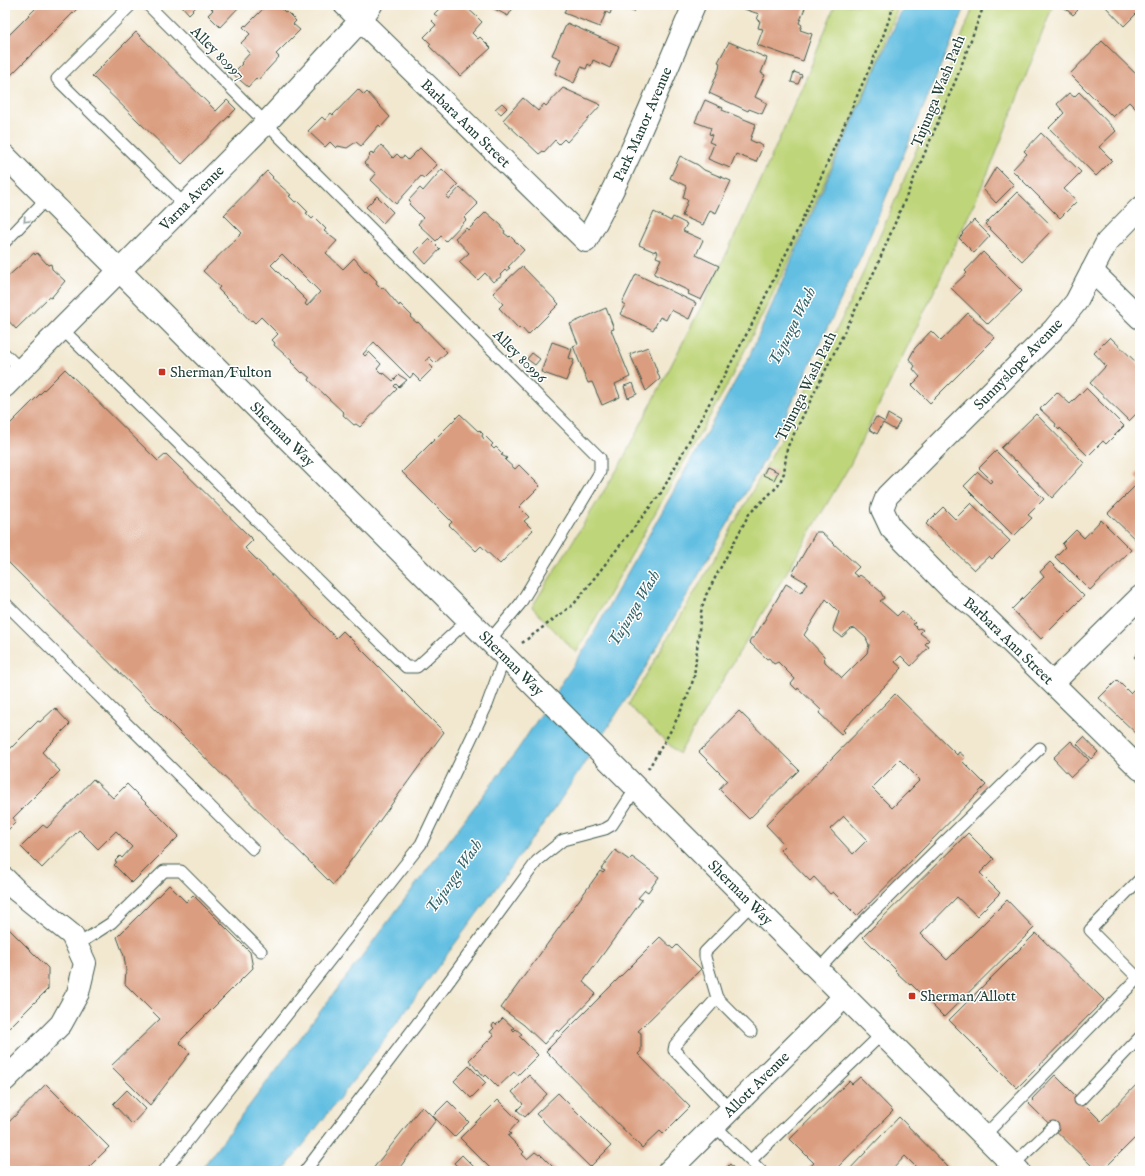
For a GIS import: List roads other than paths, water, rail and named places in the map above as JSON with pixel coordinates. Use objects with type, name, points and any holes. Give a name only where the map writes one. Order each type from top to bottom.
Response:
[{"type":"street","name":"Barbara Ann Street","points":[[345,5],[366,13],[586,241]]},
{"type":"street","name":"Park Manor Avenue","points":[[586,241],[598,219],[647,115],[694,5]]},
{"type":"street","name":"Varna Avenue","points":[[5,386],[266,123],[366,13]]},
{"type":"street","name":"Sherman Way","points":[[5,156],[121,270],[628,781],[1016,1168]]},
{"type":"street","name":"Sunnyslope Avenue","points":[[882,509],[887,496],[1054,329],[1076,302],[1107,242],[1140,208]]},
{"type":"street","points":[[1092,272],[1140,318]]},
{"type":"street","name":"Barbara Ann Street","points":[[882,509],[891,528],[940,579],[976,608],[1140,769]]},
{"type":"street","points":[[1053,683],[1140,597]]},
{"type":"street","points":[[5,879],[16,890],[72,935],[81,954],[78,993],[61,1024],[5,1080]]},
{"type":"street","name":"Allott Avenue","points":[[669,1171],[844,997]]},
{"type":"lane","points":[[131,5],[57,79],[185,205]]},
{"type":"lane","name":"Alley 80997","points":[[148,5],[266,123]]},
{"type":"lane","name":"Alley 80996","points":[[266,123],[600,458],[600,472],[520,604],[489,641]]},
{"type":"lane","points":[[5,242],[48,197]]},
{"type":"lane","points":[[62,329],[406,667],[417,667],[468,620]]},
{"type":"lane","points":[[5,354],[21,370]]},
{"type":"lane","points":[[5,603],[253,850]]},
{"type":"lane","points":[[164,1171],[421,844],[487,705],[505,656]]},
{"type":"lane","points":[[818,970],[861,924],[1040,748]]},
{"type":"lane","points":[[305,1171],[436,999],[537,861],[563,840],[605,829],[612,825],[628,781]]},
{"type":"lane","points":[[81,954],[164,871],[181,871],[262,950]]},
{"type":"lane","points":[[984,1136],[1139,977],[1090,930],[1140,879]]},
{"type":"lane","points":[[751,1032],[717,998],[705,957],[705,952],[752,904]]},
{"type":"lane","points":[[717,998],[675,1045],[674,1050],[731,1110]]},
{"type":"lane","points":[[750,1160],[882,1034]]},
{"type":"lane","points":[[1080,1100],[1140,1037]]},
{"type":"lane","points":[[715,1126],[761,1171]]},
{"type":"lane","points":[[1016,1168],[1053,1127]]},
{"type":"water","name":"Tujunga Wash","points":[[904,5],[966,5],[862,255],[765,459],[636,684],[557,805],[376,1051],[283,1171],[200,1171],[518,749],[587,645],[749,357]]},
{"type":"place","name":"Sherman/Fulton","points":[[162,372]]},
{"type":"place","name":"Sherman/Allott","points":[[912,996]]}]
